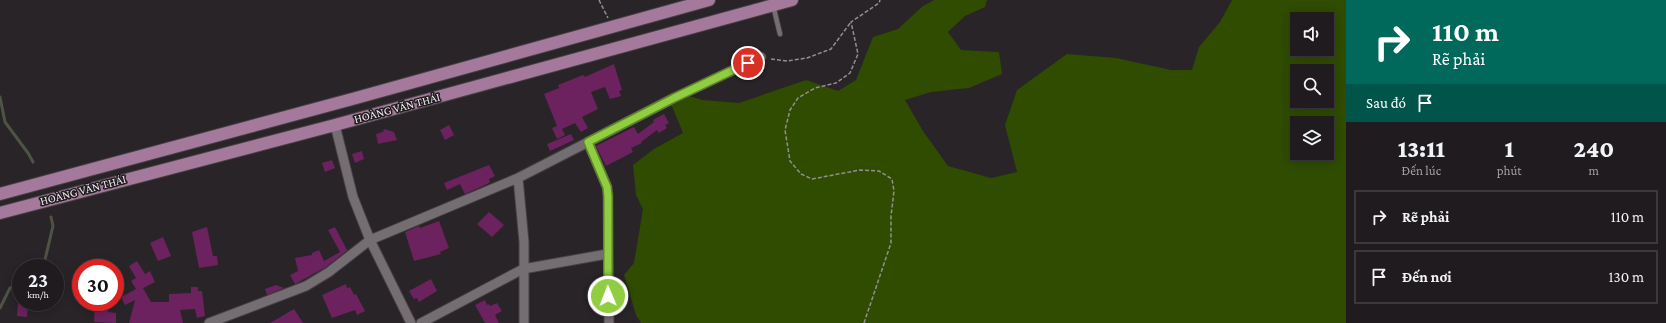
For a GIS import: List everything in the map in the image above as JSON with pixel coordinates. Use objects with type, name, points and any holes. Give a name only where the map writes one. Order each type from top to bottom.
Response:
[{"type":"main road","name":"HOÀNG VĂN THÁI","points":[[0,194],[330,105],[709,0]]},
{"type":"main road","name":"HOÀNG VĂN THÁI","points":[[0,212],[335,124],[792,0]]},
{"type":"main road","points":[[330,105],[335,124]]},
{"type":"street","points":[[209,323],[306,286],[329,272],[370,240],[518,178],[674,98],[761,57]]},
{"type":"street","points":[[335,124],[353,197],[370,240],[412,323]]},
{"type":"street","points":[[588,142],[607,187],[609,323]]},
{"type":"street","points":[[518,178],[524,242],[524,323]]},
{"type":"street","points":[[421,323],[523,269],[608,254]]},
{"type":"lane","points":[[774,5],[780,34]]},
{"type":"path","points":[[599,0],[613,27]]},
{"type":"path","points":[[761,57],[787,61],[807,58],[831,48],[851,22],[880,0]]},
{"type":"path","points":[[851,22],[858,54],[850,73],[836,82],[815,88],[798,98],[790,110],[785,130],[790,161],[801,174],[812,179],[860,170],[879,171],[892,179],[894,191],[891,216],[891,244],[864,323]]},
{"type":"green space","points":[[934,0],[987,0],[985,7],[965,16],[948,32],[961,50],[999,52],[1002,74],[969,88],[931,92],[905,100],[923,131],[948,166],[991,178],[1017,172],[1005,125],[1017,90],[1067,54],[1116,58],[1171,70],[1192,70],[1199,47],[1220,22],[1232,0],[1346,0],[1346,323],[641,323],[636,315],[624,275],[634,263],[643,209],[636,195],[633,165],[654,149],[683,133],[671,104],[683,94],[702,100],[739,103],[806,80],[838,91],[856,80],[873,37],[898,29],[923,6]]},
{"type":"building","points":[[614,64],[622,90],[619,91],[621,96],[610,99],[605,87],[591,92],[598,109],[582,117],[588,128],[581,132],[575,123],[562,129],[565,135],[557,139],[552,128],[557,126],[544,94],[559,88],[558,85],[583,75],[585,77]]},
{"type":"building","points":[[664,114],[669,123],[665,125],[667,128],[659,133],[657,130],[641,142],[642,143],[631,148],[633,152],[606,166],[596,146],[634,127],[638,134],[654,122],[653,120]]},
{"type":"building","points":[[449,125],[454,135],[445,140],[440,130]]},
{"type":"building","points":[[384,129],[394,132],[397,140],[378,144],[376,134],[383,132]]},
{"type":"building","points":[[571,134],[574,140],[550,151],[547,144]]},
{"type":"building","points":[[362,151],[364,159],[355,163],[352,154]]},
{"type":"building","points":[[332,160],[335,168],[325,172],[322,163]]},
{"type":"building","points":[[489,165],[495,176],[489,179],[490,182],[487,184],[465,194],[460,184],[447,190],[444,183]]},
{"type":"building","points":[[489,212],[504,225],[492,237],[477,224]]},
{"type":"building","points":[[439,221],[449,248],[440,252],[441,254],[414,261],[405,232],[419,226],[420,228]]},
{"type":"building","points":[[207,227],[213,256],[217,256],[218,265],[199,268],[192,232]]},
{"type":"building","points":[[335,227],[347,250],[349,249],[326,267],[295,284],[290,275],[298,271],[295,258],[312,255],[312,253],[319,250],[324,261],[340,252],[328,230]]},
{"type":"building","points":[[163,237],[171,256],[158,261],[150,243]]},
{"type":"building","points":[[137,261],[145,274],[150,271],[155,282],[143,288],[151,302],[169,302],[169,294],[191,293],[191,287],[198,287],[198,291],[202,291],[205,316],[197,318],[195,309],[180,310],[183,323],[129,323],[135,300],[125,305],[124,295],[136,289],[131,281],[136,278],[129,266]]},
{"type":"building","points":[[431,279],[437,291],[419,302],[417,298],[414,299],[409,291]]},
{"type":"building","points":[[346,284],[347,288],[350,287],[354,295],[356,294],[365,311],[357,315],[355,310],[332,318],[322,295]]},
{"type":"building","points":[[276,285],[284,288],[267,295],[265,289]]},
{"type":"building","points":[[485,300],[487,305],[489,304],[490,306],[497,303],[502,311],[495,315],[499,323],[485,323],[475,305]]},
{"type":"building","points":[[294,309],[303,323],[270,323]]},
{"type":"building","points":[[17,311],[27,311],[27,317],[17,316]]},
{"type":"building","points":[[95,311],[108,311],[116,313],[116,323],[94,322]]},
{"type":"waterway","points":[[0,97],[5,122],[33,162]]},
{"type":"waterway","points":[[45,259],[53,226],[51,217]]},
{"type":"waterway","points":[[0,308],[12,287]]},
{"type":"route","points":[[608,296],[607,187],[588,142],[674,98],[748,63]]}]
